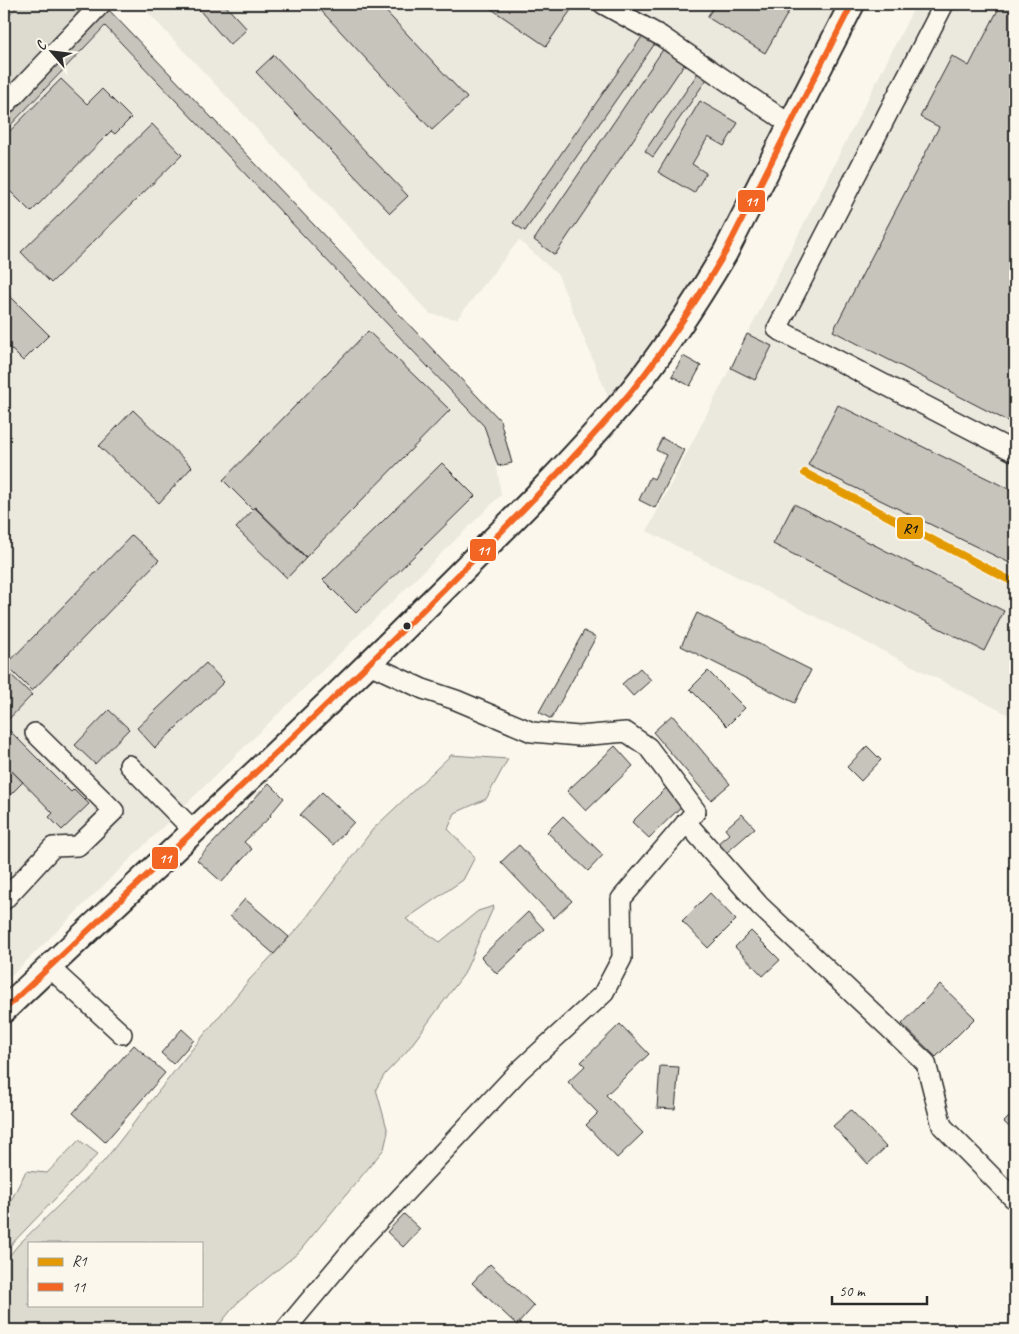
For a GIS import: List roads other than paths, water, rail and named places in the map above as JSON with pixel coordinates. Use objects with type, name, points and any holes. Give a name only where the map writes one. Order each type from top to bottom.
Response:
[{"type":"main road","points":[[4,1010],[369,664],[570,461],[631,391],[707,283],[725,254],[852,4]]},
{"type":"lane","points":[[4,106],[101,4]]},
{"type":"lane","points":[[603,4],[662,36],[791,125]]},
{"type":"lane","points":[[944,4],[777,330],[1015,452]]},
{"type":"lane","points":[[285,1330],[356,1245],[513,1078],[603,994],[622,958],[622,899],[696,811],[648,748],[626,732],[580,736],[532,732],[456,700],[423,689],[369,664]]},
{"type":"lane","points":[[4,900],[53,847],[78,846],[114,811],[35,733]]},
{"type":"lane","points":[[129,764],[193,830]]},
{"type":"lane","points":[[686,822],[760,906],[926,1063],[942,1126],[1015,1200]]},
{"type":"lane","points":[[49,967],[122,1034]]}]
